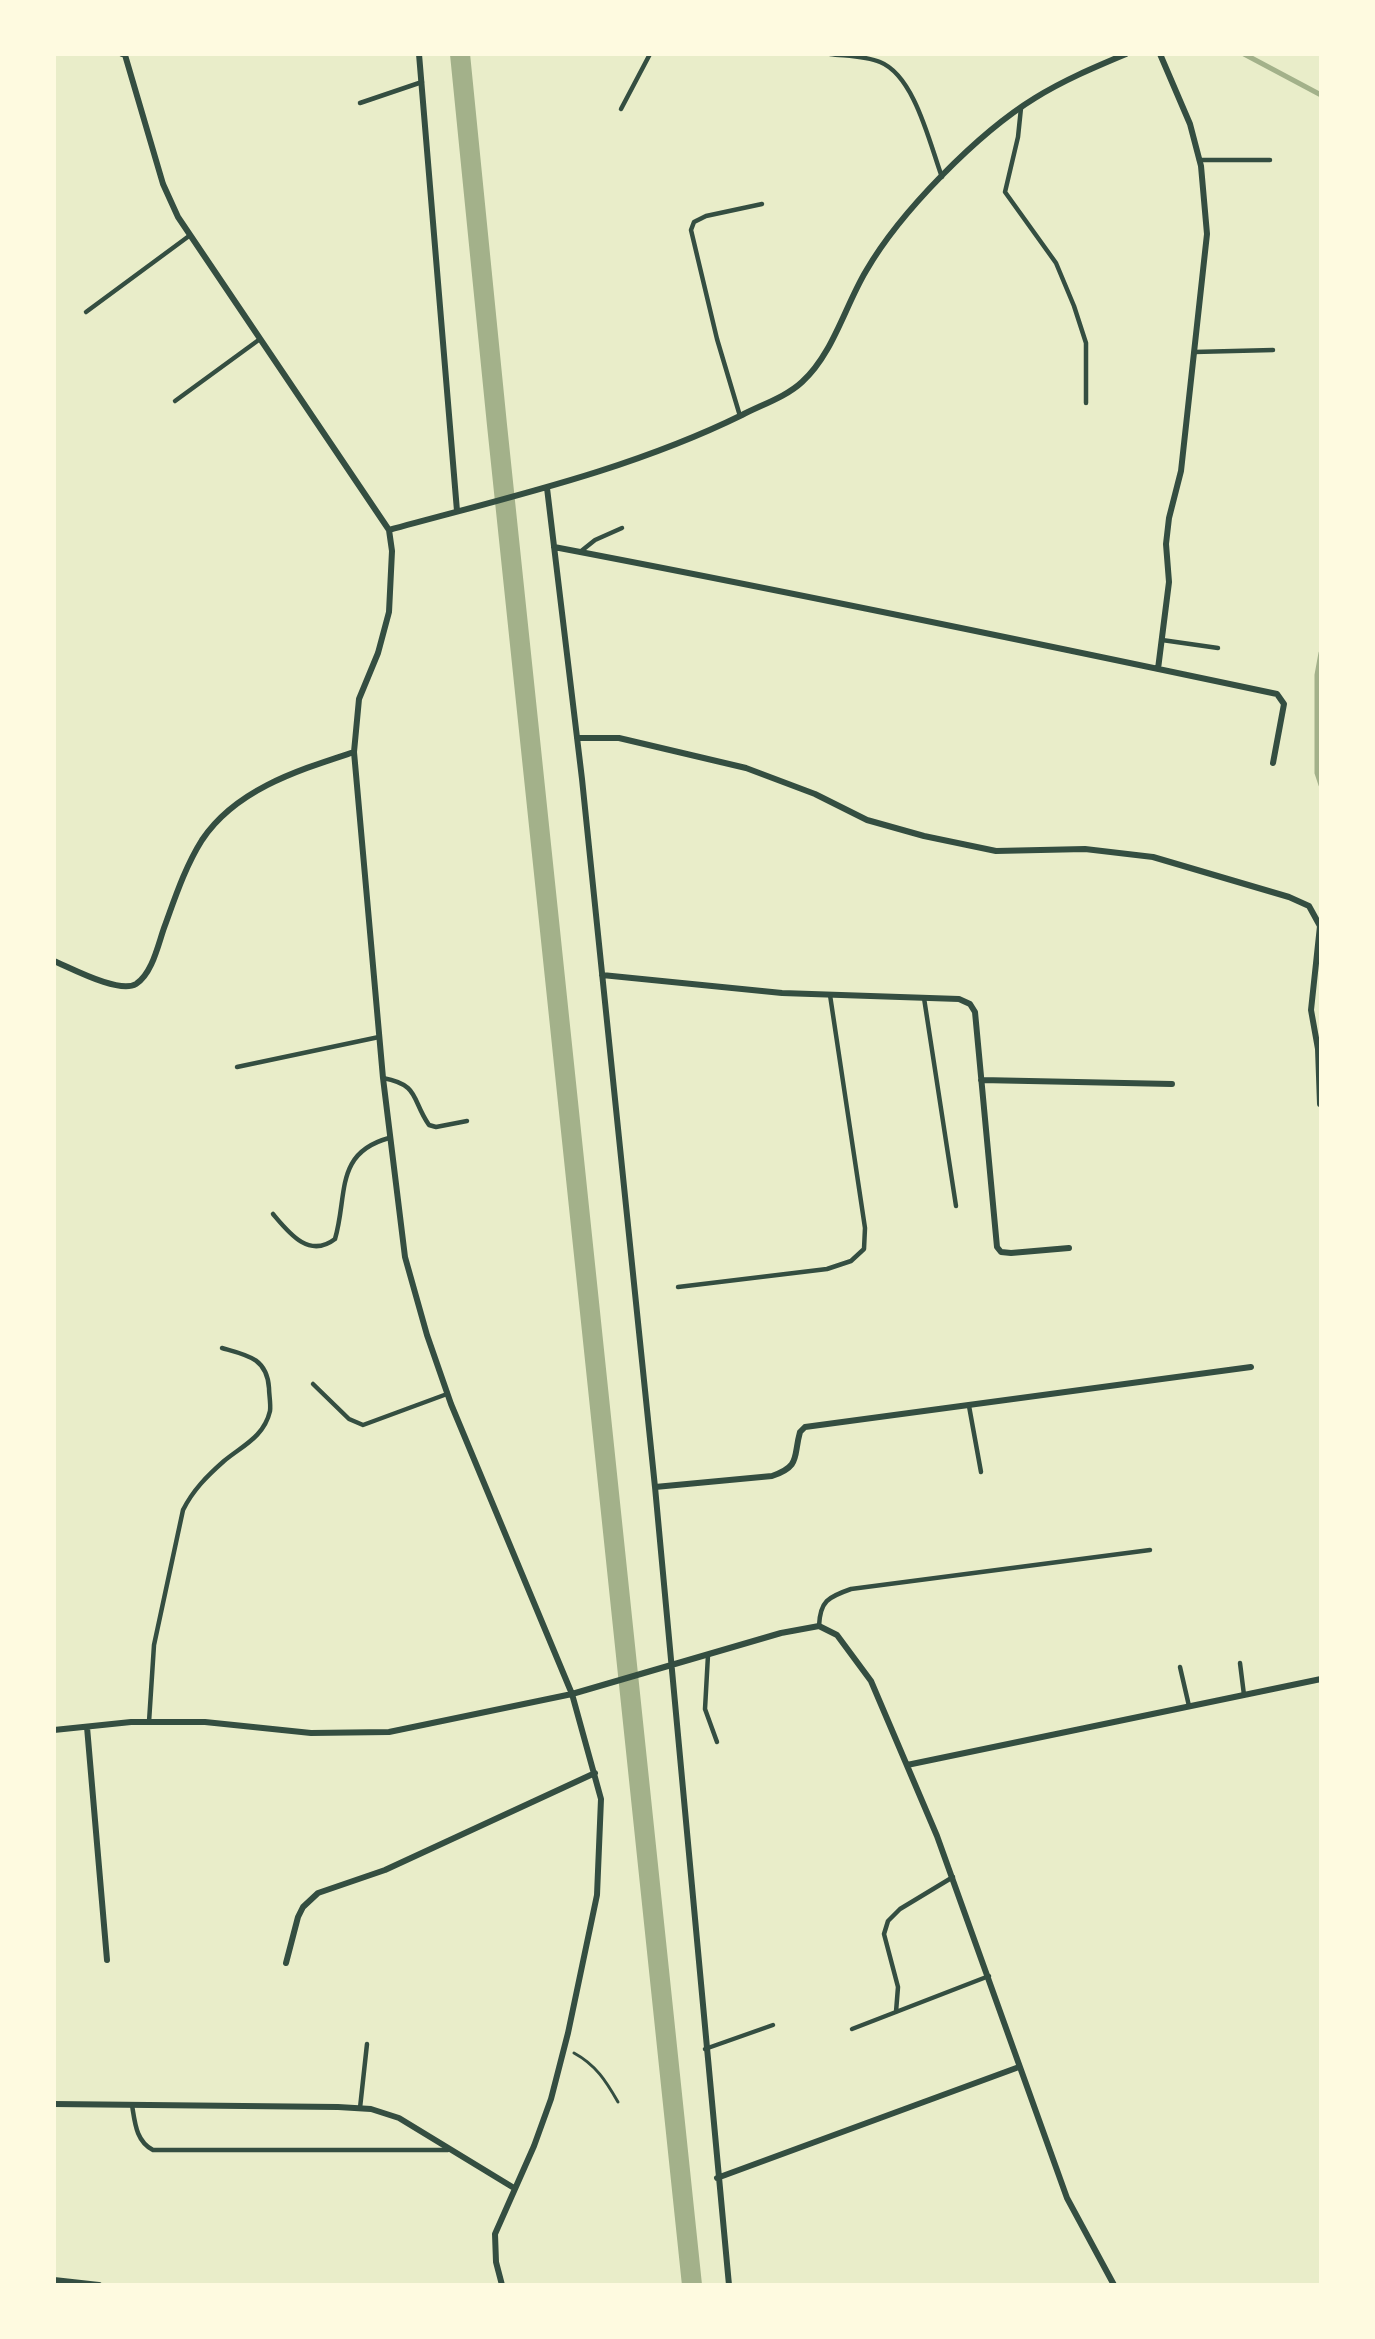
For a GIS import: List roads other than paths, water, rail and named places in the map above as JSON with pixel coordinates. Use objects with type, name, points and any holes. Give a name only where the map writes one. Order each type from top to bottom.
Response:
[{"type":"street","points":[[124,54],[163,184],[189,236],[389,530],[392,551],[389,612],[378,653],[359,699],[354,752],[382,1078],[405,1257],[447,1394],[572,1694],[601,1799],[602,1832],[597,1895],[564,2048],[538,2137],[495,2234],[496,2262],[501,2285]]},
{"type":"street","points":[[419,54],[457,511]]},
{"type":"street","points":[[389,530],[620,466],[704,433],[802,382],[822,357],[866,270],[895,226],[942,177],[1003,120],[1066,81],[1126,54]]},
{"type":"street","points":[[1158,669],[1169,582],[1166,544],[1181,471],[1207,234],[1199,160],[1190,124],[1160,54]]},
{"type":"street","points":[[547,488],[577,738],[655,1487],[705,2049],[729,2285]]},
{"type":"street","points":[[554,547],[899,613],[1011,639],[1277,694],[1284,704],[1274,762]]},
{"type":"street","points":[[577,738],[620,738],[746,768],[815,794],[867,820],[924,836],[996,851],[1085,849],[1152,857],[1289,897],[1309,906],[1320,926],[1311,1010],[1318,1049],[1320,1104]]},
{"type":"street","points":[[54,961],[111,984],[125,987],[136,984],[151,964],[182,877],[203,839],[220,820],[264,786],[298,771],[354,752]]},
{"type":"street","points":[[602,975],[782,993],[959,999],[970,1004],[975,1012],[997,1246],[1001,1252],[1011,1253],[1069,1248]]},
{"type":"street","points":[[981,1080],[1172,1084]]},
{"type":"street","points":[[655,1487],[772,1476],[789,1470],[794,1465],[800,1432],[805,1427],[1251,1367]]},
{"type":"street","points":[[54,1730],[149,1722],[205,1722],[311,1733],[389,1732],[572,1694],[781,1633],[819,1626],[837,1635],[870,1681],[907,1765],[953,1877],[1067,2198],[1114,2285]]},
{"type":"street","points":[[907,1765],[1321,1679]]},
{"type":"street","points":[[87,1727],[107,1960]]},
{"type":"street","points":[[286,1963],[298,1917],[303,1907],[318,1893],[385,1870],[595,1773]]},
{"type":"street","points":[[717,2178],[1019,2067]]},
{"type":"street","points":[[54,2104],[360,2108],[399,2118],[448,2150],[514,2188]]},
{"type":"street","points":[[54,2280],[99,2285]]},
{"type":"lane","points":[[621,109],[650,54]]},
{"type":"lane","points":[[830,54],[880,62],[896,72],[907,85],[942,177]]},
{"type":"lane","points":[[360,103],[422,82]]},
{"type":"lane","points":[[1021,108],[1018,136],[1005,192],[1056,263],[1074,306],[1086,343],[1086,403]]},
{"type":"lane","points":[[1199,160],[1270,160]]},
{"type":"lane","points":[[740,416],[717,339],[690,230],[694,222],[706,216],[762,204]]},
{"type":"lane","points":[[86,312],[189,236]]},
{"type":"lane","points":[[175,401],[260,339]]},
{"type":"lane","points":[[1194,352],[1222,349],[1272,350]]},
{"type":"lane","points":[[580,552],[595,540],[622,528]]},
{"type":"lane","points":[[1162,640],[1218,648]]},
{"type":"lane","points":[[678,1287],[827,1269],[851,1260],[864,1249],[866,1228],[831,995]]},
{"type":"lane","points":[[924,998],[956,1206]]},
{"type":"lane","points":[[237,1067],[379,1037]]},
{"type":"lane","points":[[382,1078],[400,1081],[410,1087],[429,1125],[436,1127],[467,1121]]},
{"type":"lane","points":[[273,1214],[294,1238],[310,1247],[326,1246],[335,1239],[349,1167],[368,1144],[389,1138]]},
{"type":"lane","points":[[149,1722],[154,1645],[183,1510],[191,1494],[208,1475],[261,1431],[270,1410],[268,1382],[263,1366],[254,1357],[222,1348]]},
{"type":"lane","points":[[314,1384],[349,1419],[363,1425],[447,1394]]},
{"type":"lane","points":[[969,1406],[981,1472]]},
{"type":"lane","points":[[819,1626],[820,1612],[825,1602],[851,1589],[1150,1550]]},
{"type":"lane","points":[[708,1655],[705,1708],[717,1742]]},
{"type":"lane","points":[[1240,1663],[1244,1695]]},
{"type":"lane","points":[[1180,1667],[1189,1706]]},
{"type":"lane","points":[[896,2012],[898,1988],[884,1934],[888,1921],[900,1909],[953,1877]]},
{"type":"lane","points":[[852,2029],[989,1976]]},
{"type":"lane","points":[[705,2049],[773,2025]]},
{"type":"lane","points":[[360,2108],[367,2044]]},
{"type":"lane","points":[[132,2105],[138,2136],[145,2146],[153,2150],[448,2150]]},
{"type":"waterway","points":[[460,54],[692,2285]]},
{"type":"waterway","points":[[1244,54],[1321,95]]},
{"type":"waterway","points":[[1321,653],[1317,675],[1317,773],[1321,785]]}]
